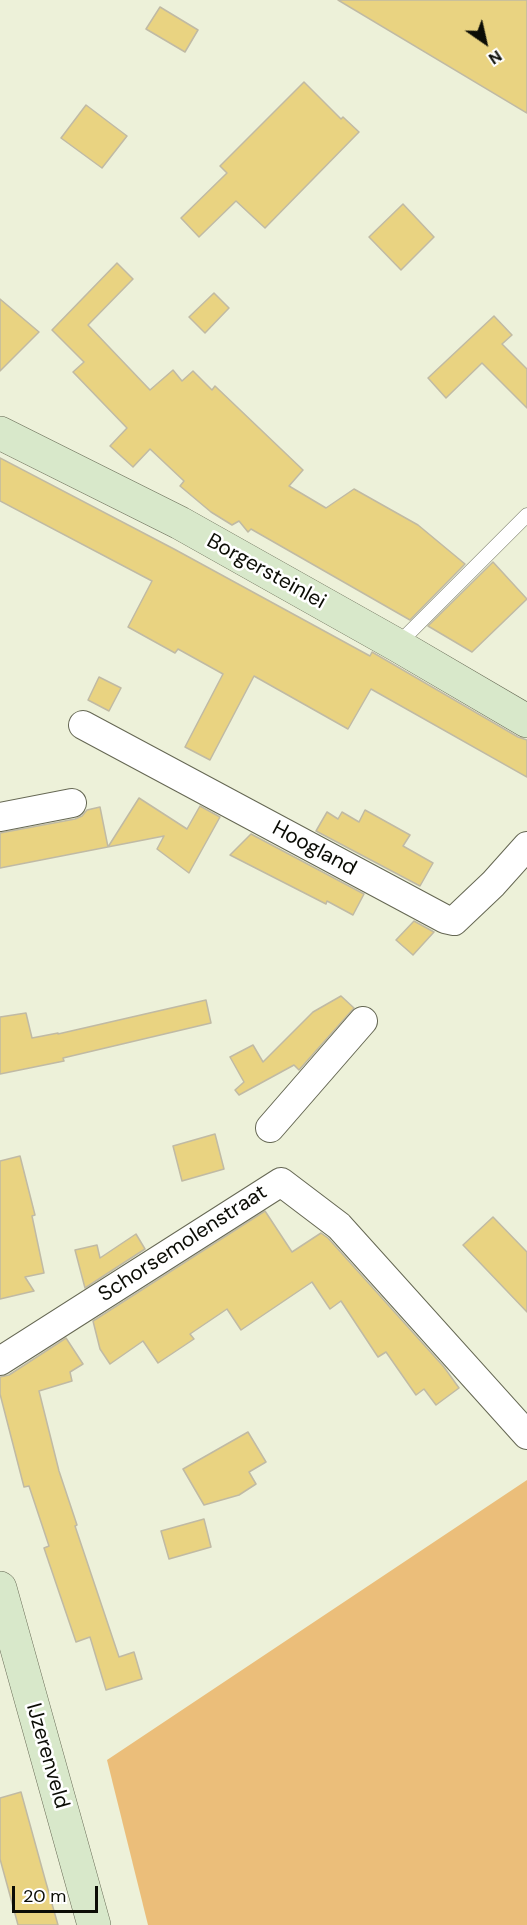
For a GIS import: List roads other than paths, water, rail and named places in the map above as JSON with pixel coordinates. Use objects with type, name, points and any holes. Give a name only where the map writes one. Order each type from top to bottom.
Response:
[{"type":"street","name":"Borgersteinlei","points":[[0,433],[180,523],[527,721]]},
{"type":"street","name":"Hoogland","points":[[82,725],[445,919],[454,921],[493,884],[527,846]]},
{"type":"street","points":[[0,817],[72,803]]},
{"type":"street","points":[[270,1128],[363,1021]]},
{"type":"street","name":"Schorsemolenstraat","points":[[0,1361],[281,1182],[339,1226],[527,1435]]},
{"type":"street","name":"IJzerenveld","points":[[0,1588],[94,1925]]},
{"type":"lane","points":[[397,645],[527,515]]}]
